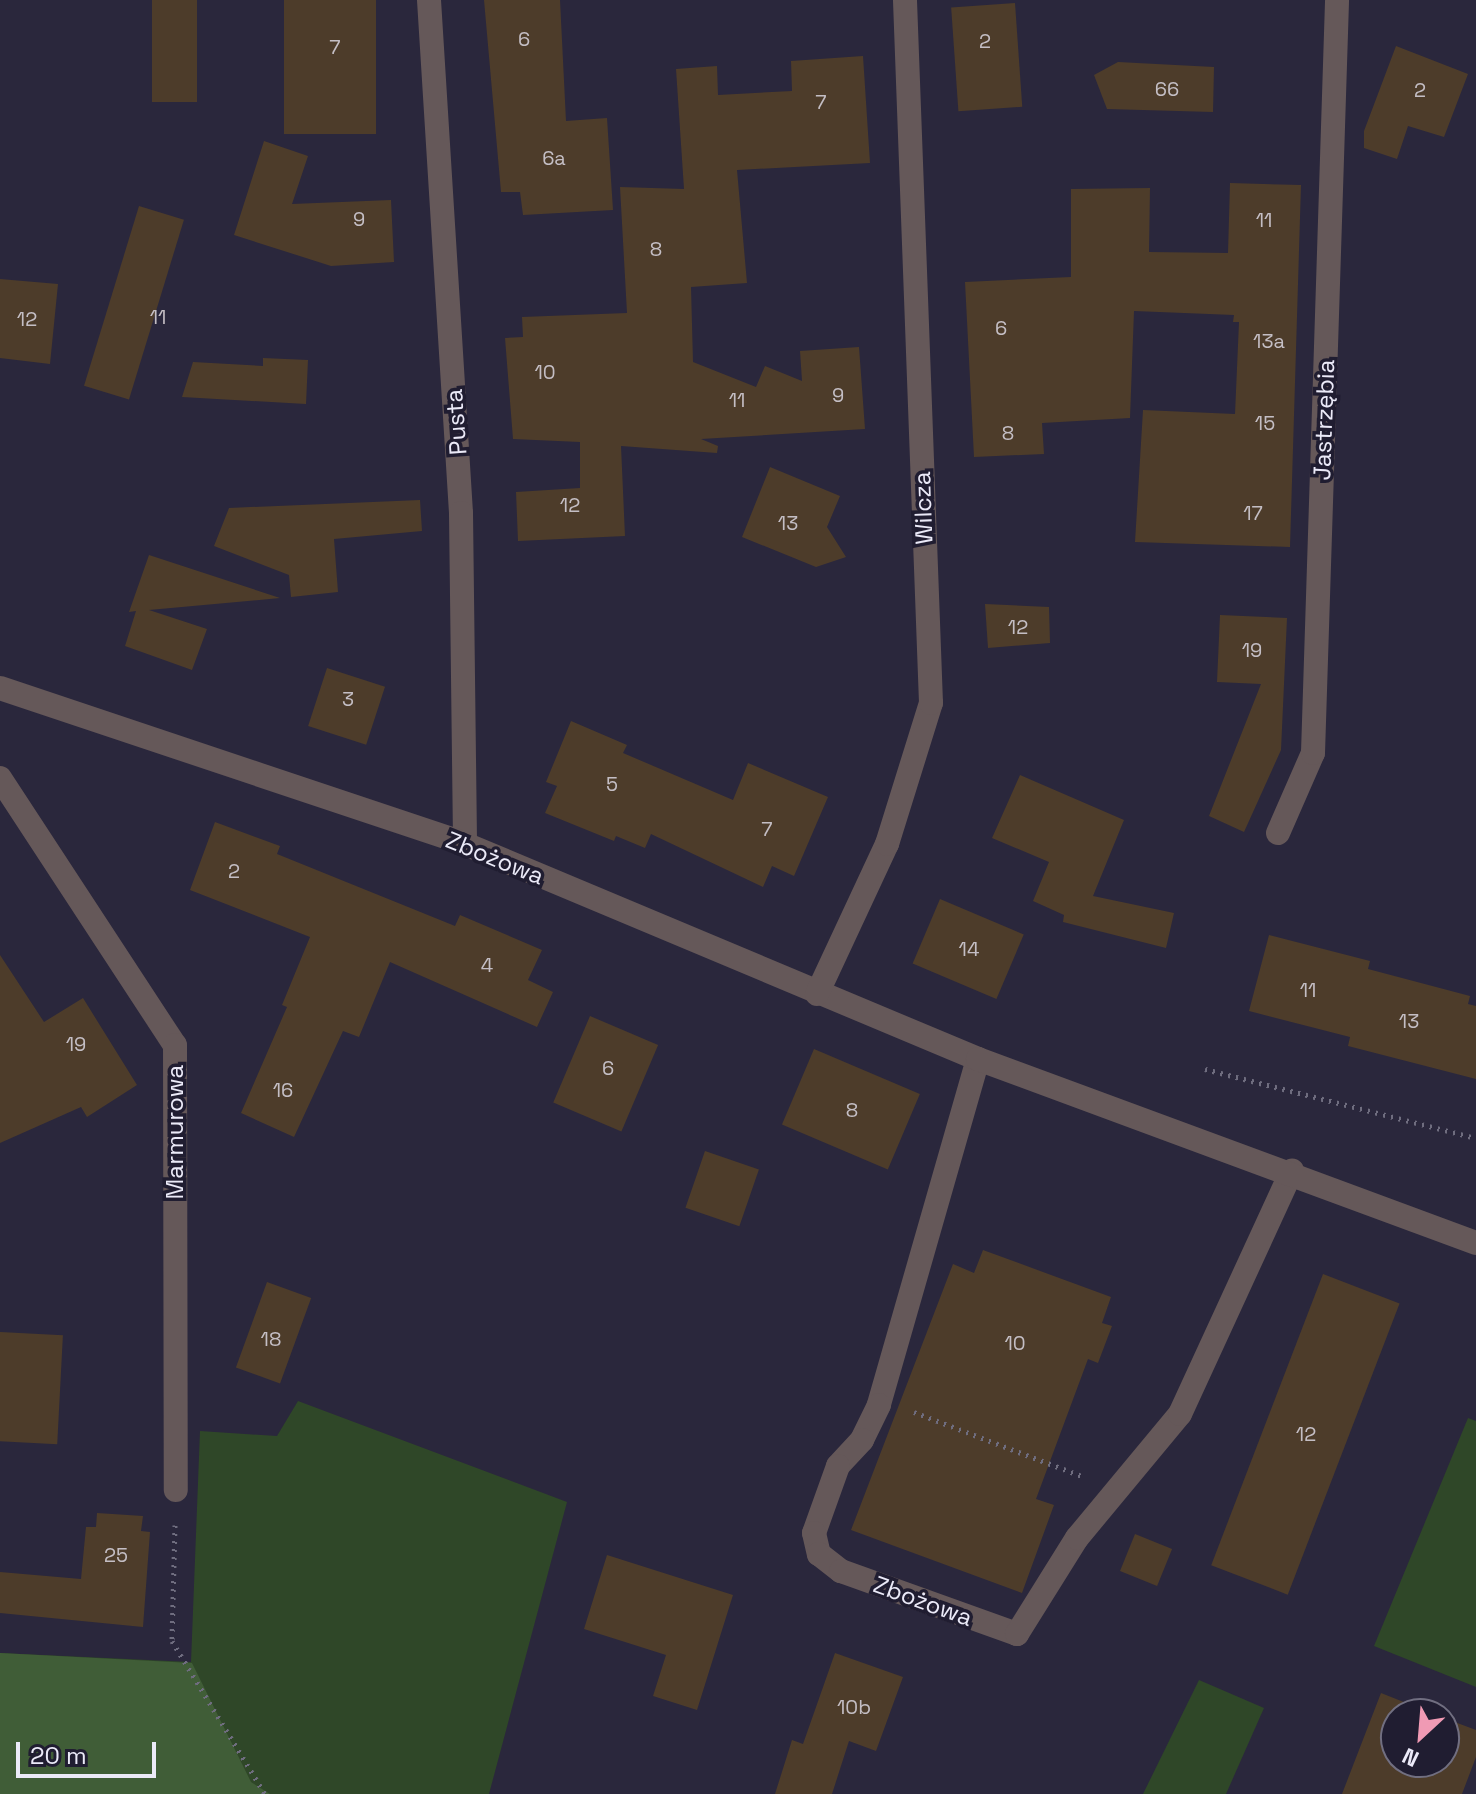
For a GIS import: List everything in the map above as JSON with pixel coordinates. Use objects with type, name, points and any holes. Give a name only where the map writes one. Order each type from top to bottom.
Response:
[{"type":"street","name":"Pusta","points":[[429,0],[461,513],[465,844]]},
{"type":"street","name":"Wilcza","points":[[817,994],[887,844],[931,703],[905,0]]},
{"type":"street","name":"Jastrzębia","points":[[1278,833],[1313,753],[1337,0]]},
{"type":"street","name":"Zbożowa","points":[[0,688],[465,844],[978,1059],[1292,1171],[1476,1243]]},
{"type":"street","name":"Marmurowa","points":[[0,778],[175,1045],[176,1490]]},
{"type":"street","name":"Zbożowa","points":[[978,1059],[879,1405],[862,1440],[838,1466],[814,1533],[819,1554],[841,1571],[1017,1634],[1077,1538],[1180,1414],[1292,1171]]},
{"type":"path","points":[[1205,1069],[1476,1138]]},
{"type":"path","points":[[909,1410],[1117,1489]]},
{"type":"path","points":[[176,1490],[172,1641],[265,1794]]},
{"type":"green space","points":[[298,1401],[567,1502],[489,1794],[0,1794],[0,1653],[191,1662],[200,1431],[277,1436]]},
{"type":"green space","points":[[1468,1418],[1476,1421],[1476,1687],[1374,1646]]},
{"type":"green space","points":[[0,1653],[192,1663],[251,1782],[270,1794],[0,1794]]},
{"type":"green space","points":[[1199,1680],[1264,1708],[1226,1794],[1143,1794]]},
{"type":"building","points":[[152,0],[197,0],[197,102],[152,102]]},
{"type":"building","points":[[284,0],[376,0],[376,134],[284,134]]},
{"type":"building","points":[[484,0],[560,0],[566,121],[607,118],[613,210],[523,215],[520,192],[501,192]]},
{"type":"building","points":[[1015,3],[1022,107],[958,111],[951,7]]},
{"type":"building","points":[[1396,46],[1468,74],[1444,137],[1408,126],[1397,159],[1364,148],[1364,131]]},
{"type":"building","points":[[863,56],[870,163],[737,170],[747,283],[691,287],[693,362],[756,387],[765,366],[802,381],[800,351],[859,347],[865,429],[701,439],[718,446],[717,453],[621,446],[625,536],[518,541],[516,492],[580,488],[580,442],[513,439],[505,338],[523,337],[522,317],[627,313],[620,187],[684,189],[676,69],[717,66],[718,95],[792,91],[791,61]]},
{"type":"building","points":[[1118,62],[1214,67],[1213,112],[1107,109],[1094,75]]},
{"type":"building","points":[[264,141],[308,156],[292,204],[391,200],[394,262],[331,266],[234,235]]},
{"type":"building","points":[[1230,183],[1301,185],[1290,547],[1135,542],[1143,410],[1235,414],[1239,322],[1233,322],[1234,315],[1134,311],[1130,418],[1042,423],[1044,454],[974,457],[965,282],[1071,277],[1071,189],[1150,188],[1149,252],[1228,253]]},
{"type":"building","points":[[139,206],[184,220],[129,400],[84,386]]},
{"type":"building","points":[[0,279],[58,284],[50,364],[0,358]]},
{"type":"building","points":[[263,358],[308,360],[306,404],[182,397],[193,362],[263,366]]},
{"type":"building","points":[[770,467],[840,496],[827,527],[846,557],[816,567],[742,537]]},
{"type":"building","points":[[420,500],[422,531],[334,539],[338,592],[291,597],[289,575],[214,546],[229,508]]},
{"type":"building","points":[[149,555],[280,598],[149,610],[207,629],[192,670],[125,646],[136,611],[129,612]]},
{"type":"building","points":[[985,604],[1049,607],[1050,643],[988,648]]},
{"type":"building","points":[[1220,615],[1287,618],[1281,750],[1244,832],[1209,816],[1261,684],[1217,682]]},
{"type":"building","points":[[327,668],[385,687],[366,745],[308,726]]},
{"type":"building","points":[[571,721],[627,745],[623,753],[733,800],[748,763],[828,797],[794,876],[772,866],[763,887],[651,834],[645,848],[616,836],[614,841],[545,813],[557,786],[546,782]]},
{"type":"building","points":[[1020,775],[1124,820],[1093,896],[1174,913],[1166,948],[1063,922],[1064,915],[1033,901],[1049,862],[992,838]]},
{"type":"building","points":[[215,822],[280,846],[277,854],[455,926],[460,915],[542,950],[528,980],[553,992],[537,1027],[390,962],[359,1037],[343,1031],[294,1137],[241,1113],[287,1007],[282,1005],[310,937],[190,890]]},
{"type":"building","points":[[940,899],[1024,935],[996,999],[913,963]]},
{"type":"building","points":[[1269,935],[1370,961],[1368,969],[1470,996],[1468,1004],[1476,1006],[1476,1079],[1348,1046],[1350,1037],[1249,1011]]},
{"type":"building","points":[[0,955],[44,1022],[83,998],[137,1085],[87,1117],[81,1107],[0,1143]]},
{"type":"building","points":[[590,1016],[658,1045],[621,1131],[553,1103]]},
{"type":"building","points":[[814,1049],[920,1094],[888,1169],[782,1124]]},
{"type":"building","points":[[705,1151],[759,1170],[739,1226],[685,1208]]},
{"type":"building","points":[[983,1250],[1111,1297],[1102,1323],[1112,1326],[1098,1363],[1088,1359],[1036,1499],[1054,1505],[1022,1593],[851,1530],[953,1264],[974,1273]]},
{"type":"building","points":[[1323,1274],[1400,1303],[1288,1595],[1211,1565]]},
{"type":"building","points":[[267,1282],[311,1298],[280,1384],[236,1368]]},
{"type":"building","points":[[0,1332],[63,1335],[57,1444],[0,1441]]},
{"type":"building","points":[[97,1513],[143,1516],[141,1531],[150,1532],[143,1627],[0,1613],[0,1572],[81,1579],[86,1527],[96,1527]]},
{"type":"building","points":[[1135,1534],[1172,1549],[1157,1586],[1120,1571]]},
{"type":"building","points":[[607,1555],[733,1595],[697,1710],[653,1696],[666,1655],[584,1629]]},
{"type":"building","points":[[835,1653],[903,1677],[876,1751],[849,1741],[832,1794],[775,1794],[792,1740],[803,1744]]},
{"type":"building","points":[[1381,1693],[1394,1698],[1380,1698],[1380,1778],[1460,1778],[1460,1724],[1476,1730],[1476,1757],[1462,1794],[1342,1794]]}]
